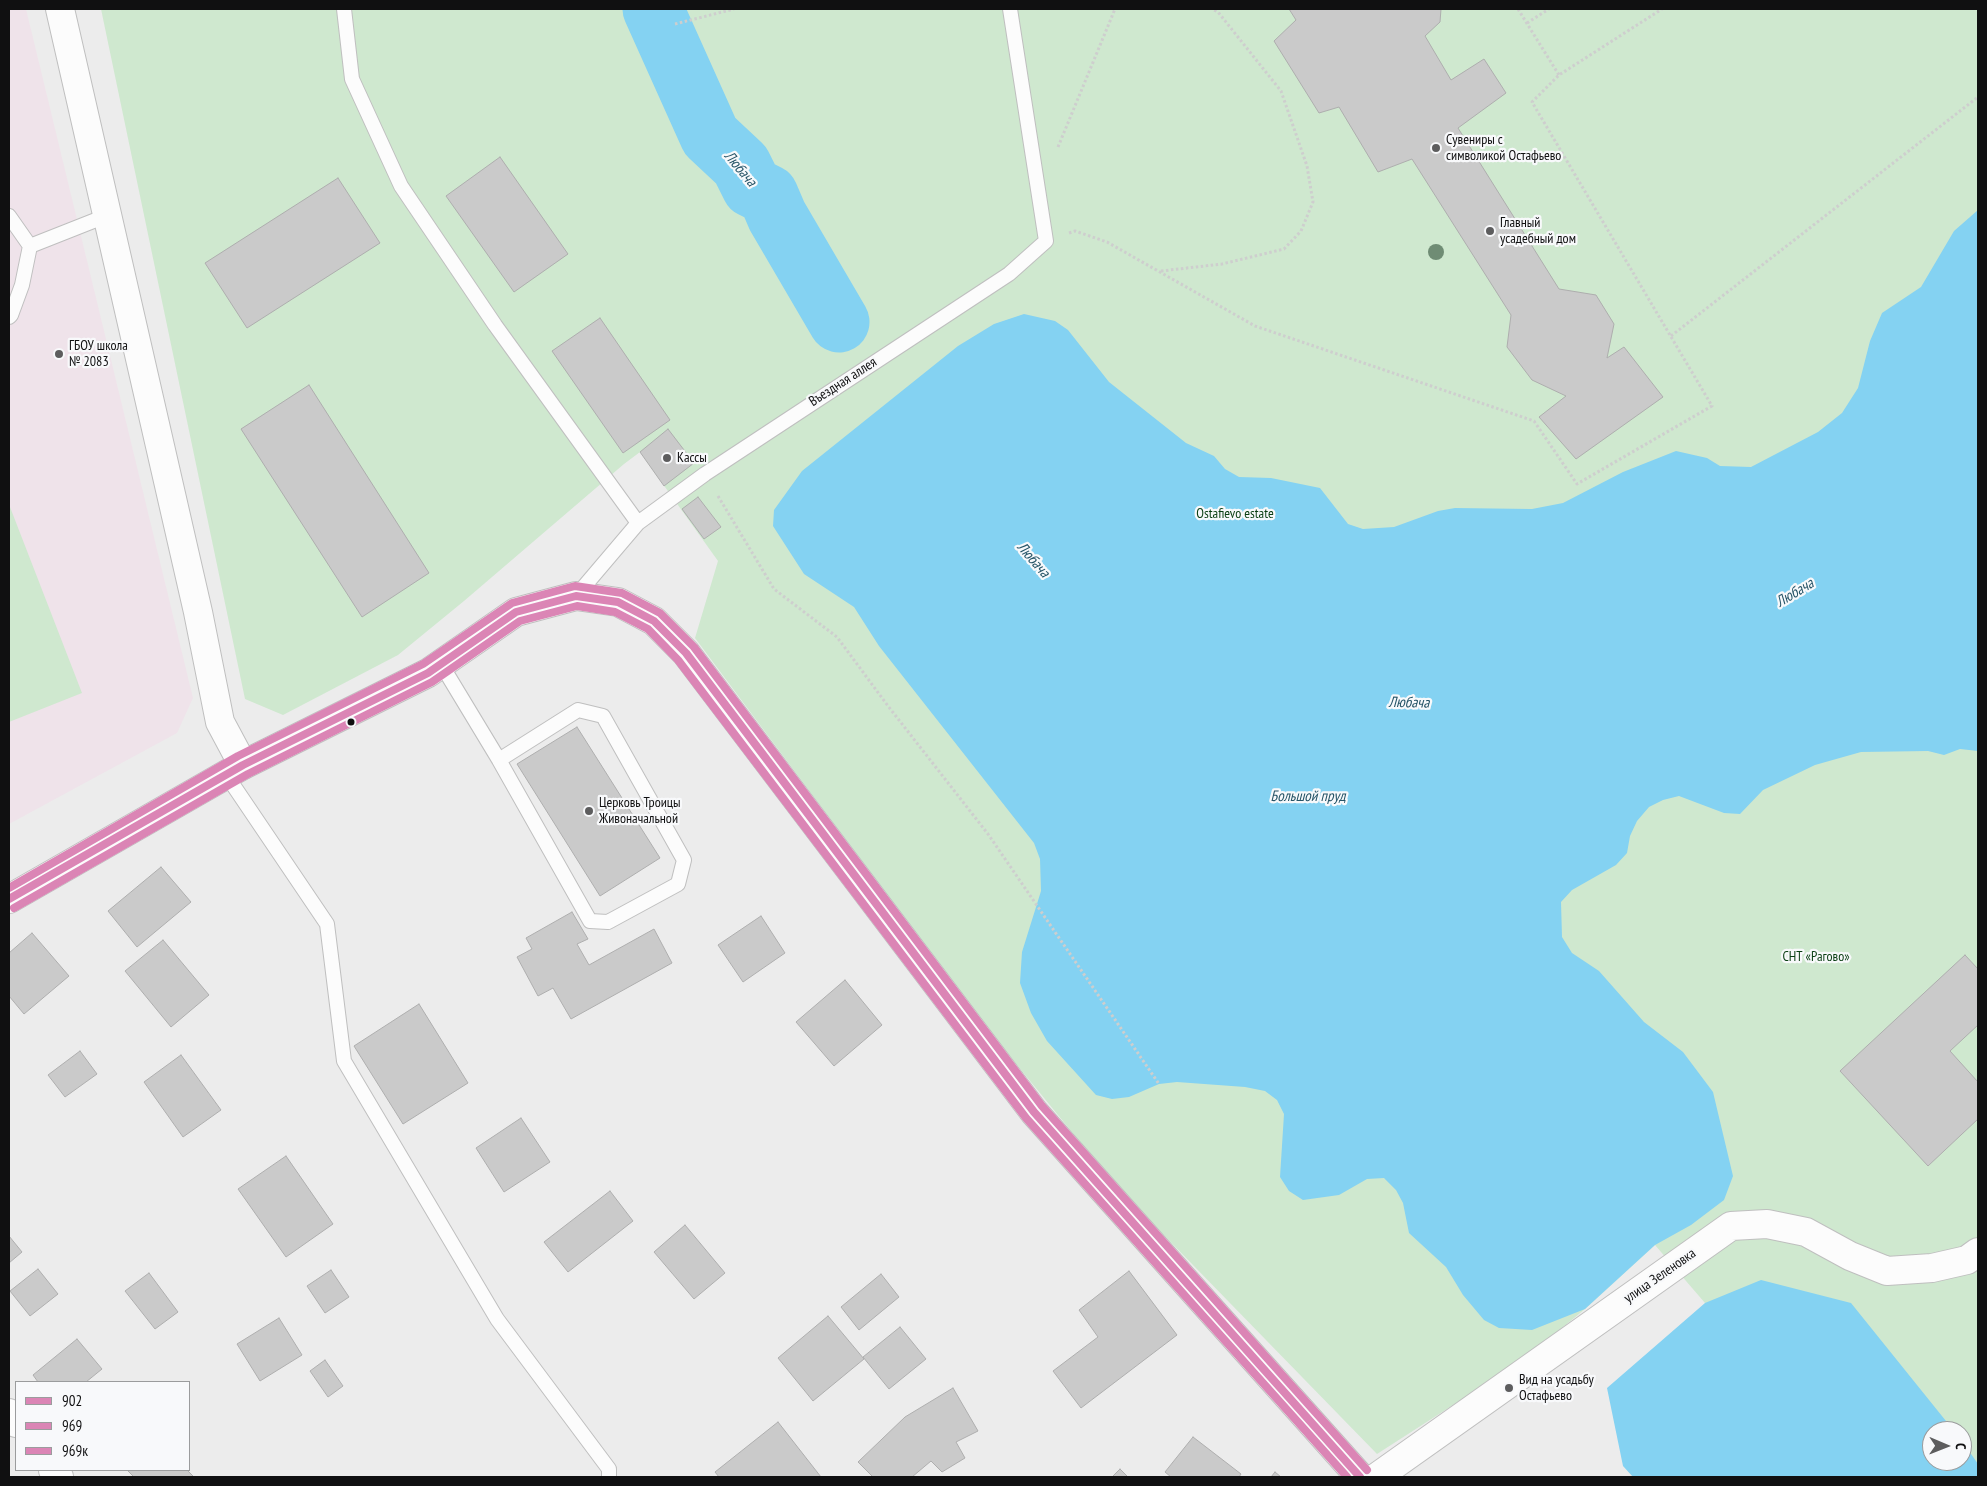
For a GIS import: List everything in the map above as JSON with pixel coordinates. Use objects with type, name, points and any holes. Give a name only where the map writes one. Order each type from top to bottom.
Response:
[{"type":"street","points":[[60,9],[198,612],[220,722],[235,771]]},
{"type":"street","points":[[9,899],[235,771],[428,674],[516,612],[576,596],[618,602],[654,621],[686,653],[1034,1112],[1360,1477]]},
{"type":"street","name":"улица Зеленовка","points":[[1377,1477],[1731,1226],[1767,1224],[1806,1232],[1850,1256],[1887,1271],[1932,1268],[1967,1260],[1978,1252]]},
{"type":"lane","points":[[344,9],[352,79],[401,186],[495,325],[638,523]]},
{"type":"lane","points":[[1010,9],[1046,241]]},
{"type":"lane","points":[[9,216],[30,246],[22,285],[9,317]]},
{"type":"lane","points":[[30,246],[106,216]]},
{"type":"lane","name":"Въездная аллея","points":[[576,596],[638,523],[705,474],[1009,274],[1046,241]]},
{"type":"lane","points":[[441,664],[499,760],[590,921],[608,922],[678,884],[684,860],[603,716],[578,710],[499,760]]},
{"type":"lane","points":[[235,771],[327,924],[344,1061],[497,1319],[609,1469],[609,1477]]},
{"type":"path","points":[[675,24],[734,9]]},
{"type":"path","points":[[1054,155],[1115,9]]},
{"type":"path","points":[[1160,271],[1222,264],[1284,249],[1301,231],[1313,202],[1307,166],[1281,91],[1218,12],[1212,9]]},
{"type":"path","points":[[1518,9],[1558,75]]},
{"type":"path","points":[[1527,23],[1549,9]]},
{"type":"path","points":[[1046,241],[1075,231],[1107,242],[1255,326],[1534,421],[1577,484],[1712,406],[1532,102],[1558,75],[1662,9]]},
{"type":"path","points":[[1671,336],[1978,97]]},
{"type":"path","points":[[705,474],[774,589],[837,637],[988,834],[1159,1084]]},
{"type":"shaded area","name":"ГБОУ школа № 2083","points":[[9,9],[26,9],[193,698],[177,733],[9,824]]},
{"type":"green space","name":"Ostafievo estate","points":[[101,9],[1978,9],[1978,1477],[1825,1477],[1705,1303],[1655,1245],[1585,1309],[1523,1360],[1377,1454],[1117,1187],[985,1026],[695,638],[718,561],[640,452],[398,655],[283,715],[245,699]]},
{"type":"green space","points":[[9,508],[82,693],[9,722]]},
{"type":"water","name":"Большой пруд","points":[[1978,210],[1978,751],[1960,749],[1944,755],[1928,751],[1861,752],[1815,765],[1763,790],[1740,814],[1724,813],[1679,796],[1663,800],[1649,807],[1637,821],[1630,836],[1627,853],[1616,865],[1572,890],[1561,902],[1562,937],[1572,953],[1599,971],[1644,1022],[1683,1052],[1713,1092],[1733,1176],[1724,1200],[1691,1225],[1655,1245],[1585,1309],[1532,1330],[1499,1328],[1484,1320],[1463,1295],[1446,1267],[1409,1233],[1403,1203],[1396,1190],[1384,1178],[1367,1179],[1339,1195],[1303,1200],[1289,1191],[1280,1177],[1284,1114],[1277,1100],[1265,1091],[1245,1087],[1177,1082],[1159,1084],[1129,1097],[1112,1099],[1096,1095],[1047,1041],[1031,1013],[1020,983],[1022,952],[1041,891],[1040,859],[1034,843],[879,646],[854,607],[804,574],[773,526],[774,510],[802,471],[958,346],[994,324],[1024,314],[1055,321],[1068,330],[1109,382],[1186,443],[1214,456],[1225,469],[1239,477],[1271,478],[1320,488],[1348,524],[1363,529],[1394,527],[1438,511],[1455,508],[1532,509],[1563,503],[1623,472],[1676,451],[1707,458],[1720,466],[1751,467],[1818,432],[1842,413],[1858,388],[1870,341],[1882,313],[1921,287],[1954,231]]},
{"type":"water","points":[[1761,1280],[1851,1303],[1946,1421],[1922,1421],[1922,1471],[1972,1471],[1972,1455],[1978,1464],[1978,1477],[1633,1477],[1623,1466],[1607,1388],[1705,1303]]},
{"type":"building","name":"Главный усадебный дом","points":[[1289,9],[1441,9],[1440,22],[1425,36],[1451,80],[1484,59],[1506,93],[1458,128],[1559,289],[1596,295],[1614,324],[1607,358],[1624,347],[1663,397],[1576,459],[1539,417],[1566,396],[1532,380],[1507,347],[1511,315],[1412,159],[1378,172],[1339,107],[1319,113],[1274,41],[1296,20]]},
{"type":"building","points":[[500,157],[568,254],[514,292],[446,196]]},
{"type":"building","points":[[338,178],[380,243],[247,328],[205,263]]},
{"type":"building","points":[[600,318],[670,420],[623,453],[552,351]]},
{"type":"building","points":[[309,385],[429,573],[362,617],[241,429]]},
{"type":"building","name":"Кассы","points":[[668,429],[694,463],[664,486],[640,452]]},
{"type":"building","points":[[698,497],[721,527],[704,539],[682,509]]},
{"type":"building","name":"Церковь Троицы Живоначальной","points":[[577,727],[660,858],[600,896],[517,764]]},
{"type":"building","points":[[161,867],[191,902],[137,947],[108,911]]},
{"type":"building","points":[[572,912],[588,939],[577,944],[589,965],[654,929],[672,963],[571,1019],[553,988],[538,996],[517,957],[532,949],[526,938]]},
{"type":"building","points":[[761,916],[785,953],[743,982],[718,945]]},
{"type":"building","points":[[32,933],[69,976],[24,1014],[9,996],[9,953]]},
{"type":"building","points":[[163,940],[209,995],[171,1027],[125,971]]},
{"type":"building","points":[[1965,955],[1978,969],[1978,1025],[1950,1051],[1978,1082],[1978,1119],[1928,1166],[1840,1071]]},
{"type":"building","points":[[845,980],[882,1025],[834,1066],[796,1022]]},
{"type":"building","points":[[419,1004],[468,1083],[403,1124],[354,1046]]},
{"type":"building","points":[[80,1051],[97,1074],[65,1097],[48,1075]]},
{"type":"building","points":[[181,1055],[221,1110],[183,1137],[144,1082]]},
{"type":"building","points":[[521,1118],[550,1162],[504,1192],[476,1148]]},
{"type":"building","points":[[286,1156],[333,1224],[286,1257],[238,1189]]},
{"type":"building","points":[[610,1191],[633,1221],[568,1272],[544,1242]]},
{"type":"building","points":[[685,1225],[725,1273],[694,1299],[654,1252]]},
{"type":"building","points":[[9,1236],[22,1252],[9,1263]]},
{"type":"building","points":[[38,1269],[58,1294],[30,1316],[10,1291]]},
{"type":"building","points":[[331,1270],[349,1297],[325,1313],[307,1286]]},
{"type":"building","points":[[1129,1271],[1177,1335],[1081,1408],[1053,1371],[1098,1337],[1079,1310]]},
{"type":"building","points":[[149,1273],[178,1312],[155,1329],[125,1291]]},
{"type":"building","points":[[881,1274],[899,1297],[859,1330],[841,1307]]},
{"type":"building","points":[[828,1316],[864,1359],[813,1401],[778,1358]]},
{"type":"building","points":[[279,1318],[302,1355],[260,1381],[237,1344]]},
{"type":"building","points":[[900,1327],[926,1359],[889,1389],[863,1357]]},
{"type":"building","points":[[77,1339],[102,1369],[87,1381],[37,1381],[33,1375]]},
{"type":"building","points":[[325,1360],[343,1386],[328,1397],[310,1371]]},
{"type":"building","points":[[953,1388],[978,1431],[956,1442],[965,1458],[942,1472],[931,1461],[912,1477],[873,1477],[858,1462],[905,1417]]},
{"type":"building","points":[[778,1422],[821,1477],[719,1477],[715,1472]]},
{"type":"building","points":[[1193,1437],[1241,1474],[1239,1477],[1171,1477],[1165,1472]]},
{"type":"building","points":[[1120,1469],[1128,1477],[1112,1477]]},
{"type":"building","points":[[128,1471],[188,1471],[194,1477],[134,1477]]},
{"type":"building","points":[[1275,1472],[1281,1477],[1271,1477]]},
{"type":"waterway","name":"Любача","points":[[653,9],[710,136],[741,165],[752,187],[768,195],[777,216],[839,322]]},
{"type":"transit line","name":"969к","points":[[9,888],[238,756],[423,664],[512,603],[575,586],[622,593],[660,613],[694,647],[1042,1106],[1367,1470]]},
{"type":"transit line","name":"902","points":[[9,899],[243,765],[428,673],[516,612],[576,596],[618,602],[654,621],[686,653],[1034,1112],[1360,1477]]},
{"type":"transit line","name":"969","points":[[14,908],[248,774],[432,682],[520,621],[577,606],[615,612],[648,629],[678,660],[1026,1118],[1347,1477]]},
{"type":"place","name":"Сувениры с символикой Остафьево","points":[[1436,148]]},
{"type":"place","name":"Главный усадебный дом","points":[[1490,231]]},
{"type":"place","name":"ГБОУ школа № 2083","points":[[59,354]]},
{"type":"place","name":"Кассы","points":[[667,458]]},
{"type":"place","name":"Церковь Троицы Живоначальной","points":[[589,811]]},
{"type":"place","name":"Вид на усадьбу Остафьево","points":[[1509,1388]]},
{"type":"park label","name":"СНТ «Рагово»","points":[[1816,957]]}]
